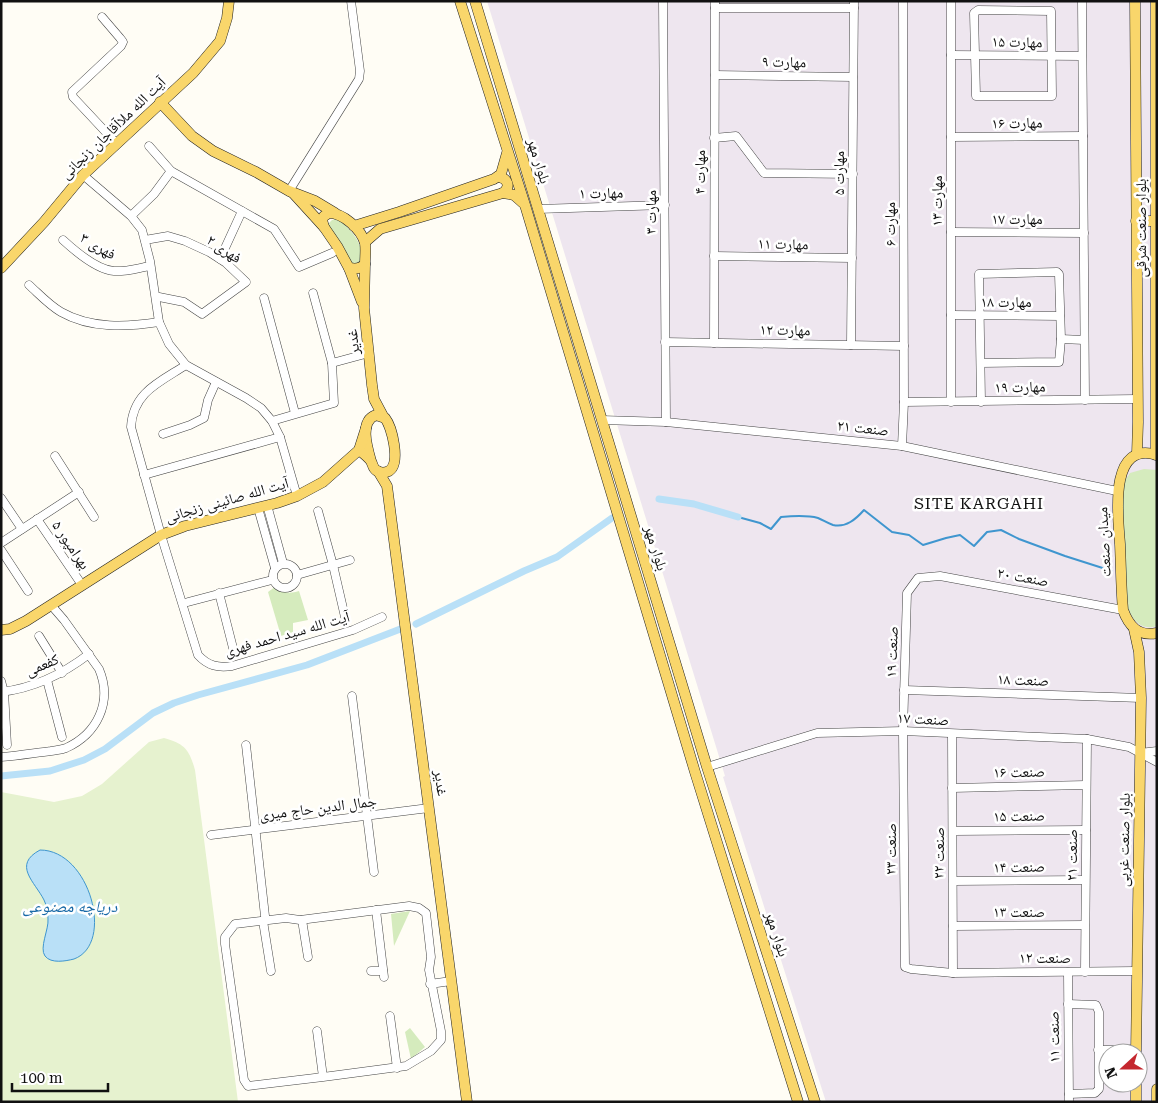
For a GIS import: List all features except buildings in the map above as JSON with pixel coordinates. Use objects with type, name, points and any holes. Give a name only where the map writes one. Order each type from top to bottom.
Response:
[{"type":"main road","name":"بلوار مهر","points":[[460,1],[525,205],[798,1102]]},
{"type":"main road","name":"بلوار مهر","points":[[475,1],[707,767],[815,1102]]},
{"type":"main road","name":"بلوار صنعت شرقی","points":[[1135,1],[1137,454]]},
{"type":"main road","name":"بلوار صنعت شرقی","points":[[1156,1],[1156,455]]},
{"type":"main road","name":"آیت الله ملاآقاجان زنجانی","points":[[1,268],[44,222],[83,175],[193,73],[220,41],[227,18],[229,2]]},
{"type":"main road","points":[[476,52],[489,48]]},
{"type":"main road","points":[[160,102],[192,136],[213,151],[291,192],[315,201],[354,226],[365,242],[380,229],[503,193],[514,195],[525,205]]},
{"type":"main road","points":[[498,177],[505,163],[507,152]]},
{"type":"main road","points":[[354,226],[498,177],[503,177],[507,181],[508,185],[503,193]]},
{"type":"main road","points":[[291,192],[324,227],[337,246],[349,268],[364,308]]},
{"type":"main road","points":[[324,227],[322,220],[324,216],[329,213],[335,213]]},
{"type":"main road","points":[[1136,221],[1156,221]]},
{"type":"main road","name":"غدیر","points":[[365,242],[364,308],[374,399],[383,416],[388,420],[394,441],[394,462],[390,470],[387,486],[467,1102]]},
{"type":"main road","points":[[349,268],[361,268],[365,264]]},
{"type":"main road","name":"آیت الله صائینی زنجانی","points":[[1,630],[10,629],[26,621],[161,536],[186,526],[297,496],[323,482],[359,450],[374,399]]},
{"type":"main road","points":[[370,417],[376,414],[383,416]]},
{"type":"main road","points":[[366,428],[371,461]]},
{"type":"main road","points":[[359,450],[371,461]]},
{"type":"main road","points":[[1137,454],[1156,455]]},
{"type":"main road","name":"میدان صنعت","points":[[1134,629],[1123,610],[1117,491],[1123,470],[1137,454]]},
{"type":"main road","name":"غدیر","points":[[371,461],[373,467],[378,471],[387,486]]},
{"type":"main road","points":[[378,471],[390,470]]},
{"type":"main road","points":[[624,534],[636,532]]},
{"type":"main road","points":[[1134,629],[1142,633],[1157,633]]},
{"type":"main road","name":"بلوار صنعت غربی","points":[[1134,629],[1139,652],[1141,698],[1136,1043]]},
{"type":"main road","points":[[1156,1101],[1157,1089]]},
{"type":"street","points":[[229,2],[234,1]]},
{"type":"street","points":[[291,192],[359,79],[360,71],[351,1]]},
{"type":"street","name":"مهارت ۳","points":[[663,1],[666,422]]},
{"type":"street","name":"مهارت ۶","points":[[902,446],[904,402],[903,1]]},
{"type":"street","name":"مهارت ۱۳","points":[[951,402],[952,1]]},
{"type":"street","points":[[1082,1],[1085,400]]},
{"type":"street","points":[[715,5],[854,4]]},
{"type":"street","name":"مهارت ۵","points":[[852,345],[854,4]]},
{"type":"street","name":"مهارت ۴","points":[[714,343],[715,5]]},
{"type":"street","points":[[975,10],[1051,11],[1052,96],[976,96],[975,55],[975,10]]},
{"type":"street","points":[[102,17],[123,42],[72,92],[73,97],[117,144]]},
{"type":"street","name":"مهارت ۱۵","points":[[951,55],[1082,56]]},
{"type":"street","name":"مهارت ۹","points":[[714,75],[853,77]]},
{"type":"street","points":[[714,138],[736,136],[764,173],[853,174]]},
{"type":"street","name":"مهارت ۱۶","points":[[951,137],[1083,136]]},
{"type":"street","points":[[149,146],[171,171],[274,229],[299,267],[332,253]]},
{"type":"street","points":[[131,216],[154,194],[171,171]]},
{"type":"street","points":[[83,175],[131,216],[142,230],[159,322],[169,344],[186,365],[246,398],[261,408],[272,421],[280,436],[297,496]]},
{"type":"street","name":"مهارت ۱","points":[[538,209],[664,206]]},
{"type":"street","points":[[220,259],[242,211]]},
{"type":"street","name":"مهارت ۱۷","points":[[951,232],[1084,233]]},
{"type":"street","name":"فهری ۲","points":[[145,240],[168,236],[185,241],[220,259],[246,282],[202,314],[184,302],[159,297]]},
{"type":"street","name":"فهری ۳","points":[[63,240],[87,259],[113,271],[150,266]]},
{"type":"street","name":"مهارت ۱۱","points":[[714,256],[852,258]]},
{"type":"street","points":[[981,363],[1059,362],[1061,339],[1059,274],[1054,271],[979,274],[981,402]]},
{"type":"street","points":[[28,285],[61,311],[74,318],[99,324],[131,326],[159,322]]},
{"type":"street","points":[[272,421],[334,403],[332,363],[313,294]]},
{"type":"street","points":[[264,298],[295,413]]},
{"type":"street","name":"مهارت ۱۸","points":[[951,315],[1060,316]]},
{"type":"street","points":[[1061,339],[1084,340]]},
{"type":"street","name":"مهارت ۱۲","points":[[665,342],[904,346]]},
{"type":"street","points":[[332,363],[369,353]]},
{"type":"street","name":"آیت الله سید احمد فهری","points":[[186,365],[147,391],[140,398],[131,416],[131,427],[161,536],[198,655],[209,664],[224,667],[232,666],[353,630],[382,617]]},
{"type":"street","points":[[164,434],[190,426],[204,418],[208,400],[216,382]]},
{"type":"street","name":"مهارت ۱۹","points":[[904,402],[1137,399]]},
{"type":"street","name":"صنعت ۲۱","points":[[602,420],[666,422],[902,446],[1117,491]]},
{"type":"street","points":[[144,475],[280,436]]},
{"type":"street","points":[[55,456],[94,517]]},
{"type":"street","points":[[1,543],[79,492]]},
{"type":"street","points":[[1,498],[22,529]]},
{"type":"street","points":[[262,506],[283,563]]},
{"type":"street","points":[[262,506],[275,568]]},
{"type":"street","points":[[318,511],[345,616]]},
{"type":"street","name":"بهرامپور ۵","points":[[38,519],[82,585]]},
{"type":"street","points":[[1,550],[28,591]]},
{"type":"street","points":[[297,575],[350,560]]},
{"type":"street","points":[[283,563],[290,564],[295,569],[297,575],[296,582],[290,588],[283,589],[276,586],[272,580],[272,573],[275,568],[283,563]]},
{"type":"street","name":"صنعت ۲۰","points":[[918,578],[940,576],[1123,610]]},
{"type":"street","name":"صنعت ۱۹","points":[[904,730],[907,593],[918,578]]},
{"type":"street","points":[[188,602],[272,580]]},
{"type":"street","points":[[219,593],[233,648]]},
{"type":"street","points":[[1,757],[28,756],[64,749],[86,736],[93,729],[102,710],[104,688],[102,678],[89,654],[51,605]]},
{"type":"street","points":[[38,636],[62,673]]},
{"type":"street","name":"کفعمی","points":[[2,692],[47,680],[62,673],[89,654]]},
{"type":"street","points":[[47,680],[62,737]]},
{"type":"street","points":[[1,681],[7,744]]},
{"type":"street","name":"صنعت ۱۸","points":[[904,690],[1141,698]]},
{"type":"street","points":[[352,696],[374,872]]},
{"type":"street","name":"صنعت ۱۷","points":[[707,767],[817,733],[904,730],[952,734],[1087,739],[1120,744],[1157,762]]},
{"type":"street","name":"صنعت ۲۳","points":[[904,730],[905,967]]},
{"type":"street","name":"صنعت ۲۲","points":[[952,734],[953,973]]},
{"type":"street","name":"صنعت ۲۱","points":[[1085,972],[1087,739]]},
{"type":"street","points":[[246,745],[271,970]]},
{"type":"street","points":[[1140,753],[1157,751]]},
{"type":"street","name":"صنعت ۱۶","points":[[952,788],[1086,784]]},
{"type":"street","name":"جمال الدین حاج میری","points":[[211,835],[429,808]]},
{"type":"street","name":"صنعت ۱۵","points":[[952,831],[1086,830]]},
{"type":"street","name":"صنعت ۱۴","points":[[953,882],[1085,880]]},
{"type":"street","points":[[409,906],[419,908],[426,913],[431,956],[430,984],[441,1030],[441,1040],[431,1051],[406,1066],[396,1068],[248,1086],[244,1080],[225,937],[235,924],[264,918],[302,920],[409,906]]},
{"type":"street","points":[[371,972],[383,974],[376,910]]},
{"type":"street","points":[[302,920],[308,957]]},
{"type":"street","name":"صنعت ۱۳","points":[[953,926],[1085,925]]},
{"type":"street","name":"صنعت ۱۲","points":[[905,967],[953,973],[1136,972]]},
{"type":"street","name":"صنعت ۱۱","points":[[1068,972],[1069,1098]]},
{"type":"street","points":[[430,984],[451,981]]},
{"type":"street","points":[[1068,1004],[1096,1005],[1098,1008],[1098,1043]]},
{"type":"street","points":[[390,1016],[396,1068]]},
{"type":"street","points":[[318,1031],[323,1077]]},
{"type":"street","points":[[1069,1098],[1097,1091],[1098,1089]]},
{"type":"shaded area","points":[[487,1],[1157,1],[1157,1102],[826,1102],[723,777],[725,776]]},
{"type":"green space","points":[[338,219],[353,234],[360,246],[361,259],[359,266],[352,265],[329,228],[329,223],[332,220]]},
{"type":"green space","points":[[1144,469],[1157,470],[1157,626],[1151,627],[1138,623],[1131,615],[1127,606],[1121,498],[1124,482],[1130,473]]},
{"type":"green space","points":[[275,587],[287,592],[299,591],[308,620],[293,623],[293,632],[281,636],[268,592]]},
{"type":"green space","points":[[164,738],[185,748],[191,757],[195,770],[238,1102],[1,1102],[1,792],[54,802],[82,796],[102,784],[149,742]]},
{"type":"green space","points":[[410,911],[394,946],[391,914]]},
{"type":"green space","points":[[410,1028],[425,1047],[411,1059],[405,1032]]},
{"type":"water","name":"دریاچه مصنوعی","points":[[40,850],[57,854],[72,865],[84,881],[91,899],[94,918],[93,936],[86,950],[74,959],[55,961],[48,959],[43,953],[48,923],[47,909],[44,900],[28,874],[27,868],[32,856]]},
{"type":"waterway","points":[[659,499],[694,504],[738,517]]},
{"type":"waterway","points":[[738,517],[760,523],[771,529],[781,517],[790,516],[814,517],[838,526],[850,522],[864,510],[892,532],[909,535],[923,545],[960,535],[974,546],[987,532],[1001,530],[1019,539],[1065,556],[1112,571]]},
{"type":"waterway","points":[[416,624],[524,571],[557,557],[612,518]]},
{"type":"waterway","points":[[1,776],[50,771],[84,760],[105,749],[153,713],[174,703],[307,665],[403,628]]},
{"type":"district","name":"SITE KARGAHI","points":[[979,503]]}]
